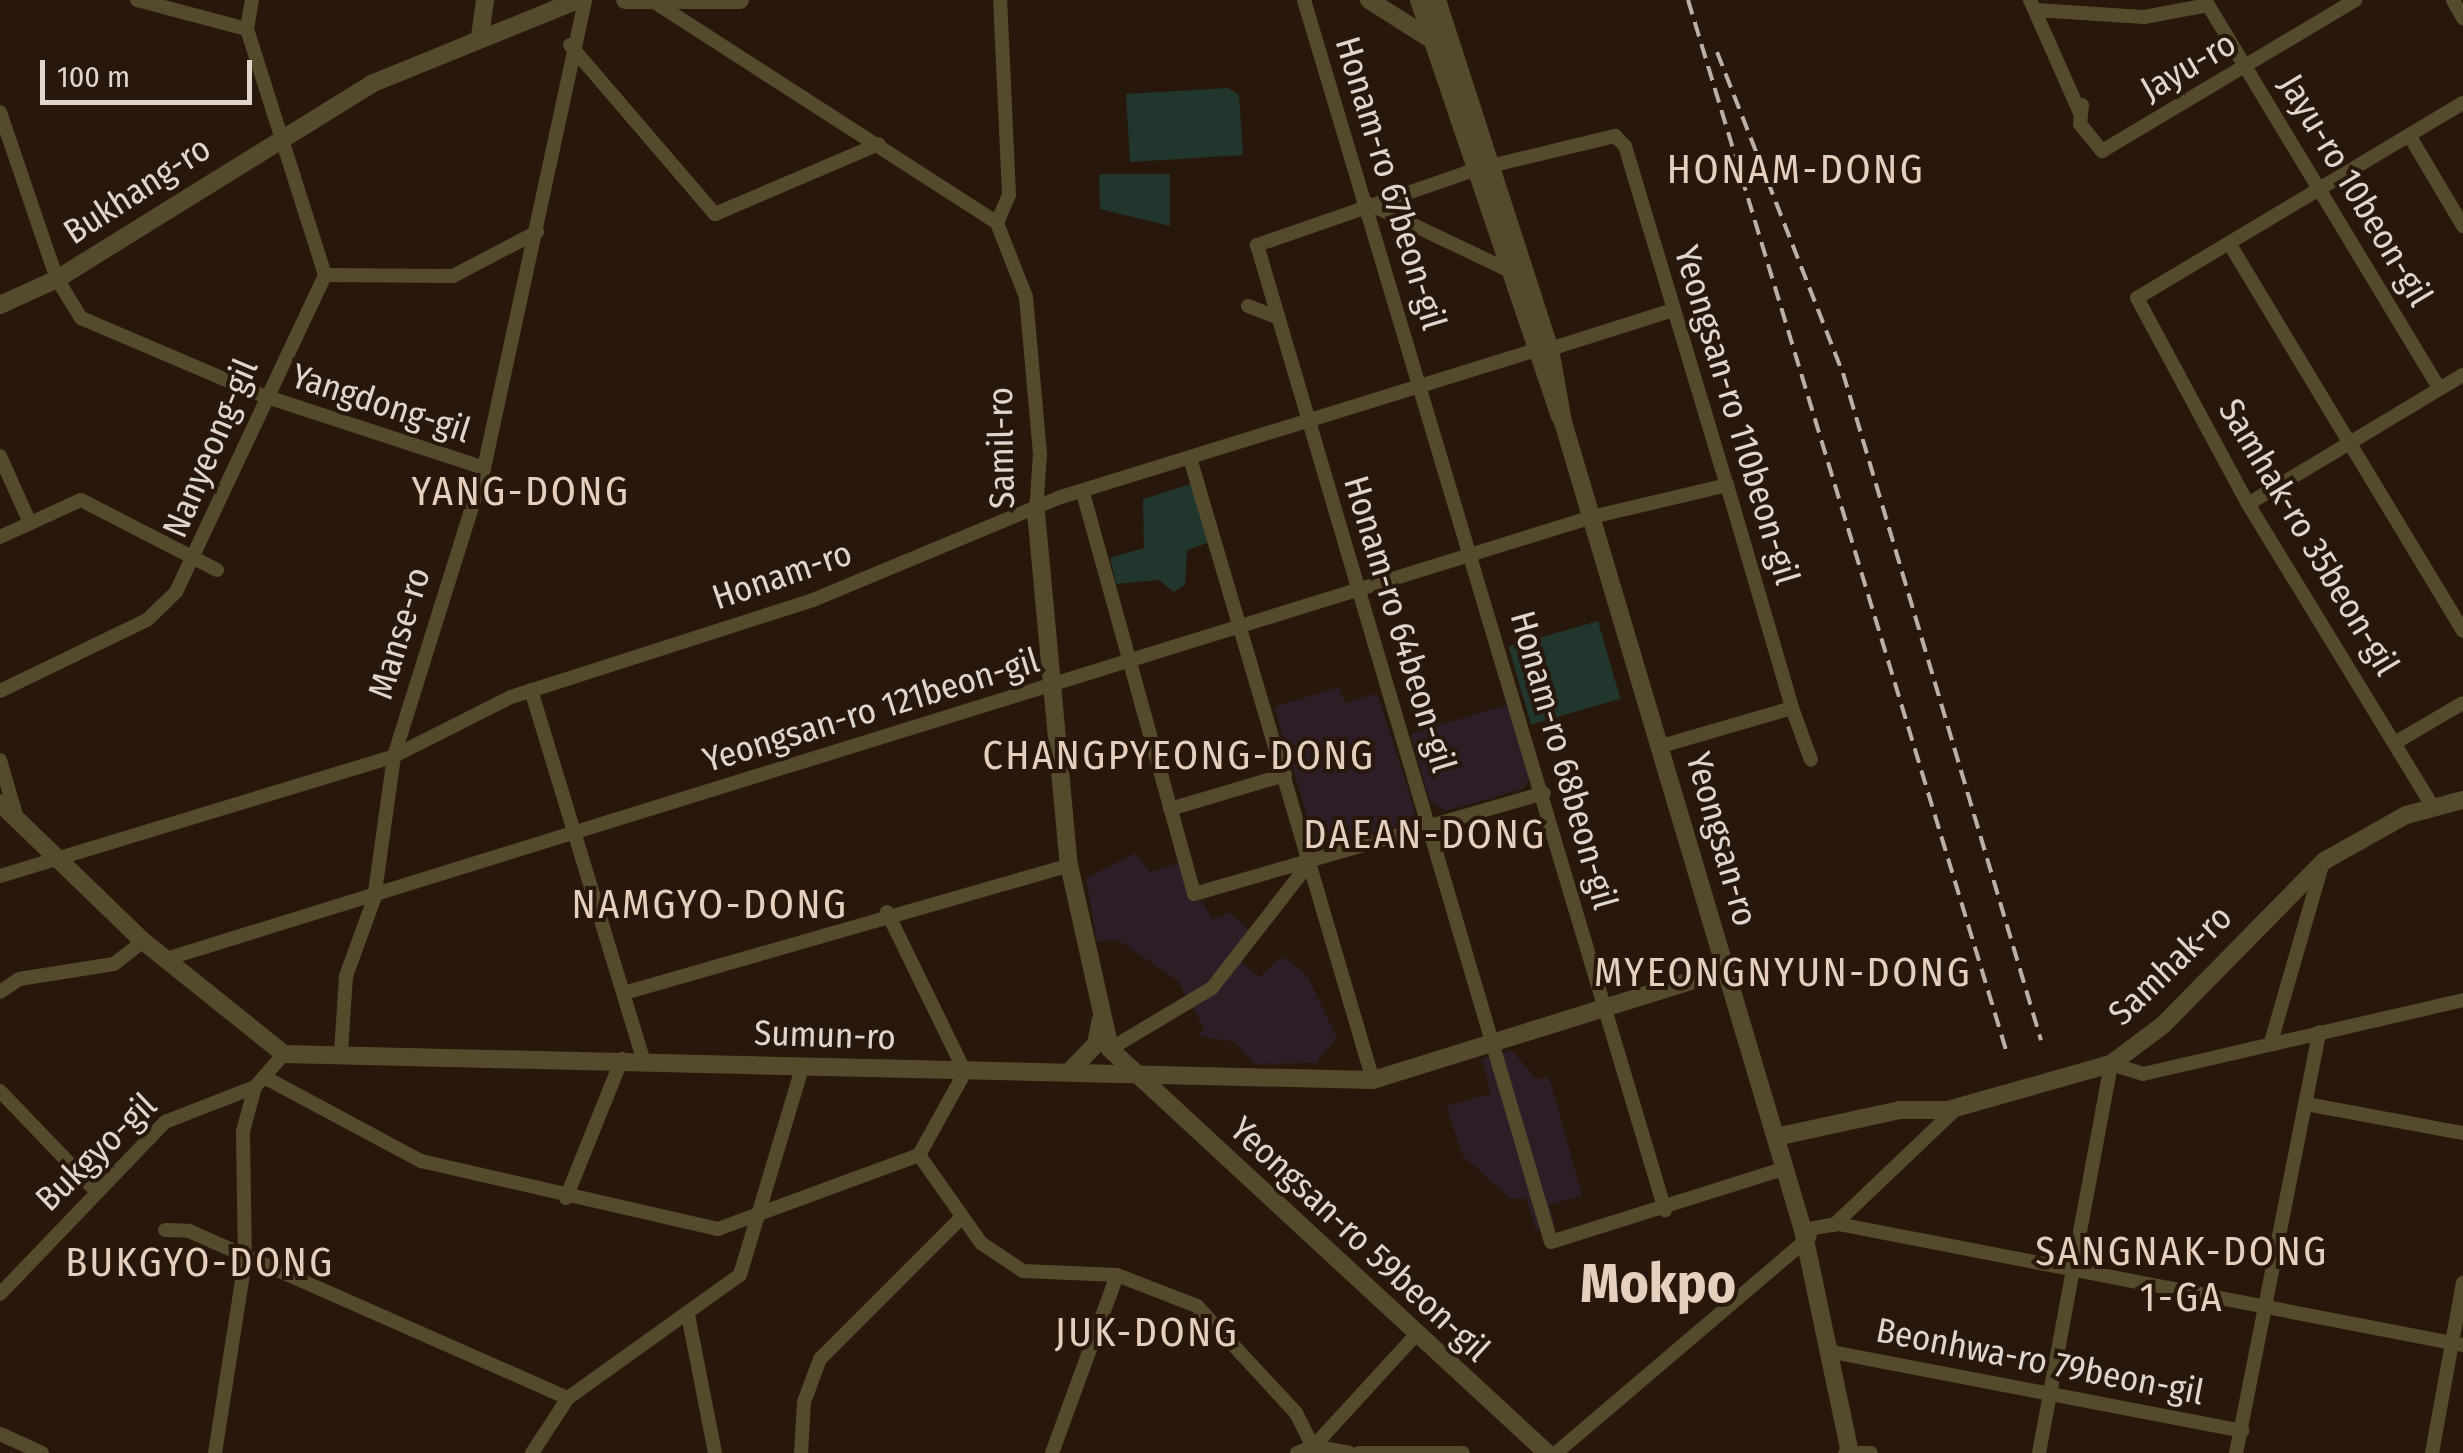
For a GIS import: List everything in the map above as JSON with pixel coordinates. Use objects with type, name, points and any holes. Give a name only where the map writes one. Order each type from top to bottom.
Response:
[{"type":"street","points":[[138,0],[247,29]]},
{"type":"street","points":[[252,0],[247,29],[278,138],[324,274],[453,276],[536,232]]},
{"type":"street","points":[[480,36],[486,0]]},
{"type":"street","name":"Bukhang-ro","points":[[0,306],[58,280],[278,138],[480,36],[581,0]]},
{"type":"street","name":"Manse-ro","points":[[341,1052],[346,976],[374,899],[394,756],[484,468],[536,232],[581,0]]},
{"type":"street","points":[[625,0],[740,0]]},
{"type":"street","points":[[656,3],[997,223],[1009,195],[1000,0]]},
{"type":"street","name":"Honam-ro 67beon-gil","points":[[1304,0],[1421,384]]},
{"type":"street","points":[[1369,0],[1432,40]]},
{"type":"street","name":"Yeongsan-ro","points":[[1419,0],[1482,168],[1661,746],[1803,1235],[1848,1452]]},
{"type":"street","name":"Yeongsan-ro","points":[[1436,0],[1506,269],[1541,350]]},
{"type":"street","name":"Jayu-ro","points":[[2032,5],[2102,152],[2355,0]]},
{"type":"street","points":[[2452,0],[2463,18]]},
{"type":"street","points":[[2032,5],[2144,16],[2206,2]]},
{"type":"street","name":"Jayu-ro 10beon-gil","points":[[2206,2],[2440,389]]},
{"type":"street","points":[[570,45],[715,214],[880,144]]},
{"type":"street","points":[[2463,103],[2229,243],[2463,631]]},
{"type":"street","name":"Yangdong-gil","points":[[0,112],[58,280],[88,322],[264,396],[484,468]]},
{"type":"street","points":[[2409,135],[2463,226]]},
{"type":"street","name":"Yeongsan-ro 110beon-gil","points":[[1482,168],[1615,136],[1673,310],[1811,760]]},
{"type":"street","points":[[1366,203],[1482,168]]},
{"type":"street","points":[[1366,203],[1506,269]]},
{"type":"street","name":"Honam-ro 64beon-gil","points":[[1366,203],[1259,241],[1309,427],[1551,1242],[1665,1210]]},
{"type":"street","name":"Samil-ro","points":[[997,223],[1026,297],[1040,454],[1036,512],[1056,686],[1069,864],[1110,1049],[1130,1072]]},
{"type":"street","name":"Samhak-ro 35beon-gil","points":[[2229,243],[2137,298],[2248,504],[2398,740],[2433,806]]},
{"type":"street","name":"Nanyeong-gil","points":[[0,692],[156,614],[195,559],[264,396],[324,274]]},
{"type":"street","points":[[1248,306],[1278,318]]},
{"type":"street","name":"Honam-ro","points":[[0,876],[52,856],[394,756],[531,690],[812,600],[1083,493],[1190,458],[1309,427],[1421,384],[1673,310]]},
{"type":"street","points":[[2248,504],[2463,374]]},
{"type":"street","name":"Honam-ro 68beon-gil","points":[[1421,384],[1665,1210]]},
{"type":"street","points":[[0,456],[30,523]]},
{"type":"street","points":[[1190,458],[1373,1080]]},
{"type":"street","name":"Yeongsan-ro 121beon-gil","points":[[166,960],[1242,630],[1592,518],[1727,485]]},
{"type":"street","points":[[1083,493],[1194,894],[1544,793]]},
{"type":"street","points":[[0,537],[80,500],[216,570]]},
{"type":"street","points":[[531,690],[644,1059]]},
{"type":"street","points":[[2398,740],[2463,704]]},
{"type":"street","points":[[1661,746],[1792,708]]},
{"type":"street","points":[[0,760],[19,822]]},
{"type":"street","points":[[1170,809],[1285,775]]},
{"type":"street","name":"Samhak-ro","points":[[1776,1137],[1958,1107],[2111,1064],[2163,1025],[2324,862],[2433,806],[2463,800]]},
{"type":"street","points":[[0,804],[143,940],[284,1054],[261,1082],[243,1130],[244,1262],[215,1453]]},
{"type":"street","points":[[1110,1049],[1212,988],[1311,861]]},
{"type":"street","points":[[2271,1042],[2324,862]]},
{"type":"street","points":[[624,994],[887,912],[1069,864]]},
{"type":"street","points":[[261,1082],[421,1161],[707,1230],[765,1215],[919,1155],[965,1072],[887,912]]},
{"type":"street","points":[[0,992],[19,978],[114,964],[143,940]]},
{"type":"street","name":"Sumun-ro","points":[[284,1054],[644,1059],[802,1068],[1070,1070],[1373,1080],[1495,1048],[1603,1006],[1727,970]]},
{"type":"street","points":[[2039,1453],[2111,1064],[2143,1074],[2463,1000]]},
{"type":"street","points":[[1070,1070],[1096,1044],[1102,1014]]},
{"type":"street","points":[[2236,1453],[2319,1032]]},
{"type":"street","points":[[566,1198],[622,1059]]},
{"type":"street","points":[[532,1453],[568,1398],[740,1275],[765,1215],[802,1068]]},
{"type":"street","name":"Yeongsan-ro 59beon-gil","points":[[1130,1072],[1414,1336],[1547,1453]]},
{"type":"street","name":"Bukgyo-gil","points":[[0,1294],[94,1189],[180,1112],[261,1082]]},
{"type":"street","points":[[0,1091],[94,1189]]},
{"type":"street","points":[[2306,1104],[2463,1132]]},
{"type":"street","points":[[1556,1453],[1803,1235],[1838,1224],[1958,1107]]},
{"type":"street","points":[[919,1155],[960,1219],[1023,1271],[1117,1274],[1208,1314],[1315,1450]]},
{"type":"street","points":[[1665,1210],[1785,1168]]},
{"type":"street","points":[[801,1453],[804,1402],[820,1358],[960,1219]]},
{"type":"street","points":[[1838,1224],[2458,1344]]},
{"type":"street","points":[[165,1230],[189,1230],[244,1262],[568,1398]]},
{"type":"street","points":[[1052,1453],[1117,1274]]},
{"type":"street","points":[[2432,1453],[2458,1344],[2463,1282]]},
{"type":"street","points":[[688,1315],[715,1453]]},
{"type":"street","points":[[1315,1450],[1414,1336]]},
{"type":"street","name":"Beonhwa-ro 79beon-gil","points":[[1827,1351],[2052,1391],[2242,1431]]},
{"type":"street","points":[[0,1434],[42,1453]]},
{"type":"street","points":[[1848,1452],[1871,1453]]},
{"type":"street","points":[[1297,1453],[1349,1453]]},
{"type":"street","points":[[1359,1453],[1463,1453]]},
{"type":"shaded area","points":[[1339,687],[1345,703],[1377,693],[1415,811],[1408,822],[1331,848],[1314,838],[1274,707]]},
{"type":"shaded area","points":[[1510,704],[1531,775],[1523,789],[1446,811],[1430,802],[1410,734]]},
{"type":"shaded area","points":[[1135,853],[1150,872],[1179,863],[1212,919],[1231,913],[1251,932],[1231,954],[1259,977],[1283,956],[1308,977],[1337,1038],[1316,1063],[1254,1064],[1235,1042],[1198,1036],[1204,1028],[1177,980],[1118,940],[1097,942],[1086,878]]},
{"type":"shaded area","points":[[1512,1050],[1536,1079],[1549,1076],[1582,1195],[1549,1205],[1555,1227],[1536,1231],[1526,1197],[1511,1199],[1463,1156],[1446,1106],[1491,1094],[1482,1059]]},
{"type":"green space","points":[[1228,88],[1239,95],[1243,155],[1130,162],[1126,94]]},
{"type":"green space","points":[[1099,174],[1170,174],[1170,226],[1100,209]]},
{"type":"green space","points":[[1191,484],[1210,542],[1187,550],[1185,585],[1174,592],[1159,580],[1116,584],[1110,558],[1144,548],[1143,499]]},
{"type":"green space","points":[[1598,621],[1620,699],[1531,724],[1509,647]]},
{"type":"railway","points":[[1688,0],[2006,1050]]},
{"type":"railway","points":[[1717,52],[1843,373],[2041,1040]]},
{"type":"district","name":"HONAM-DONG","points":[[1796,170]]},
{"type":"district","name":"YANG-DONG","points":[[521,492]]},
{"type":"district","name":"CHANGPYEONG-DONG","points":[[1179,756]]},
{"type":"district","name":"DAEAN-DONG","points":[[1425,835]]},
{"type":"district","name":"NAMGYO-DONG","points":[[710,905]]},
{"type":"district","name":"MYEONGNYUN-DONG","points":[[1783,973]]},
{"type":"district","name":"BUKGYO-DONG","points":[[200,1263]]},
{"type":"district","name":"SANGNAK-DONG 1-GA","points":[[2182,1275]]},
{"type":"district","name":"Mokpo","points":[[1658,1285]]},
{"type":"district","name":"JUK-DONG","points":[[1147,1333]]}]
